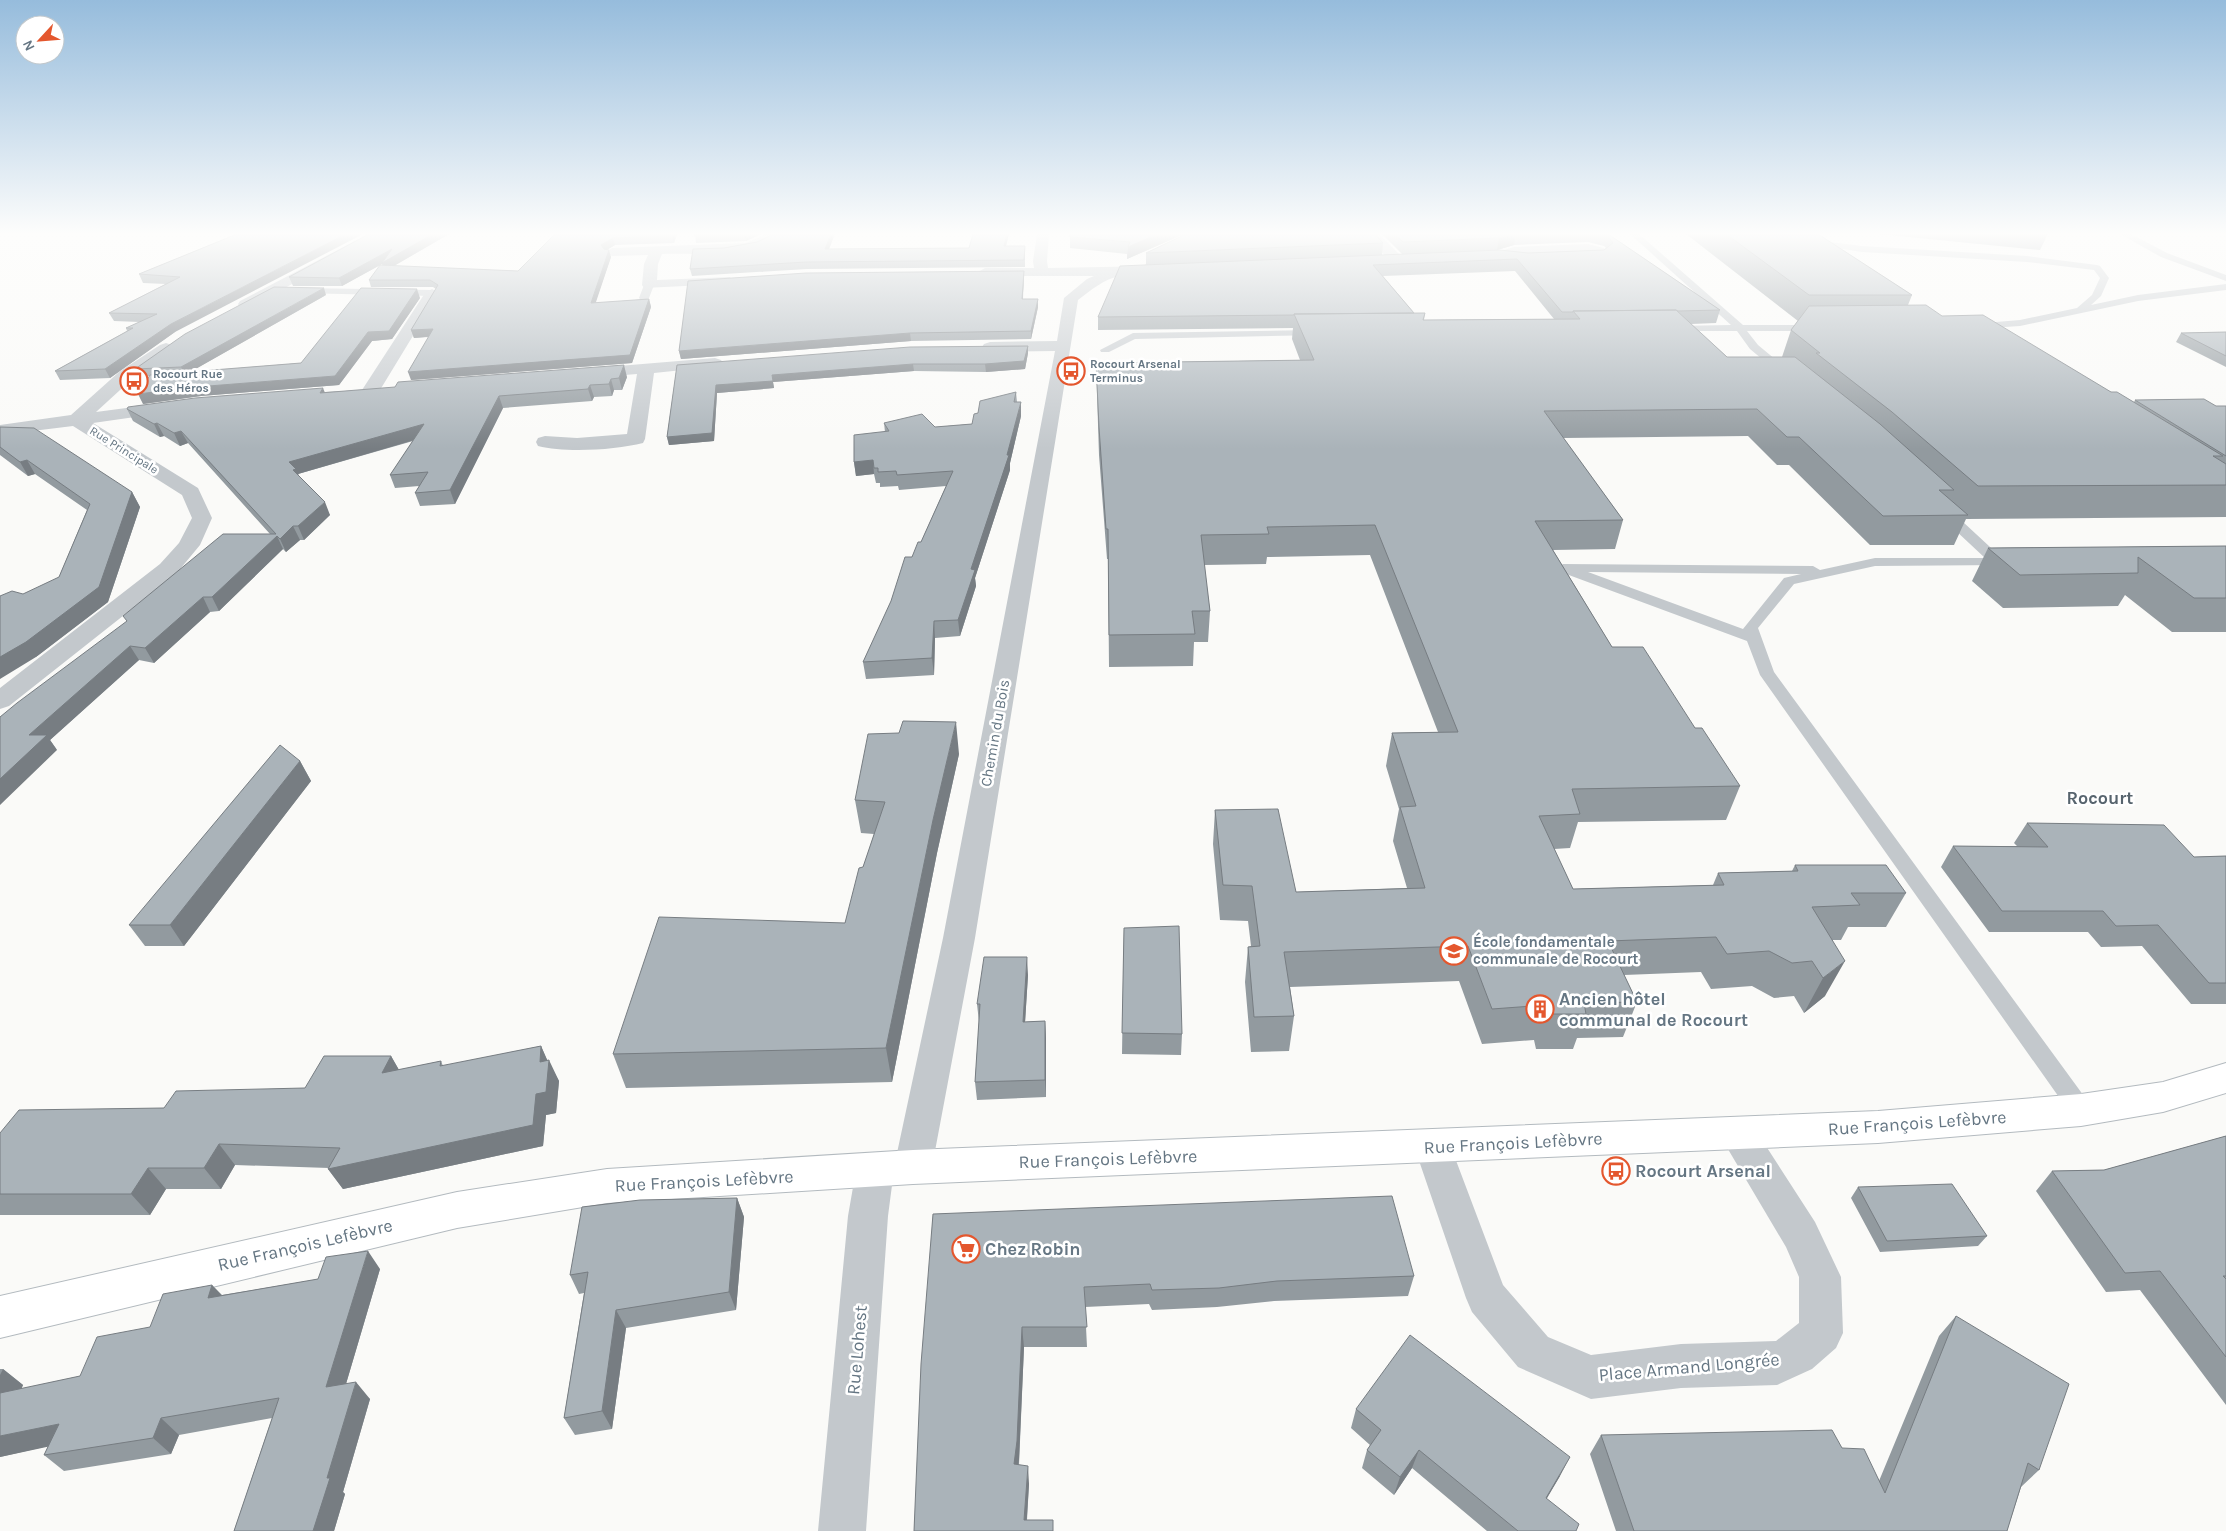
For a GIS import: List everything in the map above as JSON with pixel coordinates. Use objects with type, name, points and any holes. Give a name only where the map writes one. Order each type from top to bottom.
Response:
[{"type":"main road","name":"Rue François Lefèbvre","points":[[0,1317],[457,1210],[607,1186],[894,1169],[1878,1127],[2081,1110],[2163,1098],[2226,1078]]},
{"type":"street","points":[[231,311],[242,305]]},
{"type":"street","points":[[371,390],[424,305]]},
{"type":"street","name":"Chemin du Bois","points":[[894,1169],[959,938],[1064,346],[1064,305]]},
{"type":"street","name":"Rue Principale","points":[[0,701],[168,569],[189,545],[202,518],[191,492],[76,420],[125,376],[182,337]]},
{"type":"street","points":[[978,347],[1064,346]]},
{"type":"street","points":[[567,375],[734,362]]},
{"type":"street","points":[[545,442],[578,444],[636,439],[646,369]]},
{"type":"street","points":[[352,391],[390,388]]},
{"type":"street","points":[[0,430],[182,406]]},
{"type":"street","name":"Place Armand Longrée","points":[[1433,1146],[1487,1298],[1533,1352],[1591,1377],[1681,1366],[1777,1363],[1797,1354],[1821,1333],[1820,1276],[1801,1235],[1738,1134]]},
{"type":"street","name":"Rue Lohest","points":[[842,1531],[868,1216],[894,1169]]},
{"type":"lane","points":[[1715,305],[1740,328],[1754,347],[1799,384]]},
{"type":"lane","points":[[2081,309],[2085,305]]},
{"type":"lane","points":[[1980,338],[1964,327],[2020,323],[2099,305]]},
{"type":"lane","points":[[1666,329],[1828,328]]},
{"type":"lane","points":[[1105,350],[1133,336],[1323,333]]},
{"type":"lane","points":[[1932,501],[2003,562],[1875,562],[1789,581],[1750,628],[1766,672],[2081,1110]]},
{"type":"lane","points":[[1754,638],[1563,568],[1788,568],[1835,571]]},
{"type":"building","points":[[124,305],[207,305],[171,324],[105,369],[55,371],[133,328],[126,328],[157,314],[109,313]]},
{"type":"building","points":[[239,305],[292,305],[181,367],[135,369],[185,334]]},
{"type":"building","points":[[347,305],[406,305],[389,331],[368,332],[335,376],[196,387],[138,394],[150,375],[301,363]]},
{"type":"building","points":[[426,305],[647,305],[630,355],[408,372],[433,329],[411,330]]},
{"type":"building","points":[[685,305],[1037,305],[1031,331],[910,333],[679,351]]},
{"type":"building","points":[[1103,305],[1408,305],[1414,313],[1294,314],[1098,317]]},
{"type":"building","points":[[1556,305],[1713,305],[1720,310],[1573,311],[1562,312]]},
{"type":"building","points":[[1927,305],[1942,316],[1983,315],[2111,392],[2117,392],[2223,456],[2213,456],[2226,464],[2226,485],[1978,486],[1892,412],[1816,353],[1820,353],[1791,330],[1809,306]]},
{"type":"building","points":[[1676,310],[1727,357],[1795,357],[1880,424],[1954,490],[1939,490],[1968,515],[1883,516],[1799,437],[1787,437],[1757,409],[1544,411],[1623,520],[1535,521],[1612,647],[1643,647],[1695,728],[1702,728],[1740,786],[1572,789],[1580,814],[1539,816],[1573,889],[1724,885],[1718,873],[1798,871],[1795,865],[1886,865],[1906,893],[1851,893],[1860,905],[1812,907],[1845,961],[1823,978],[1812,961],[1792,963],[1769,951],[1727,954],[1716,937],[1608,941],[1637,1002],[1584,1003],[1586,1014],[1548,1014],[1546,1005],[1492,1009],[1468,946],[1284,952],[1294,1016],[1254,1017],[1248,947],[1260,946],[1252,886],[1223,885],[1215,810],[1278,809],[1296,892],[1425,888],[1400,807],[1416,806],[1392,733],[1458,732],[1375,525],[1267,527],[1269,534],[1201,535],[1210,611],[1192,611],[1195,634],[1109,635],[1108,529],[1106,529],[1096,363],[1314,360],[1294,314],[1425,313],[1423,320],[1580,319],[1573,311]]},
{"type":"building","points":[[2226,332],[2226,356],[2181,333]]},
{"type":"building","points":[[1028,346],[1024,361],[985,364],[913,364],[772,375],[773,381],[716,385],[712,433],[667,437],[677,365],[910,347]]},
{"type":"building","points":[[624,365],[619,378],[611,379],[609,384],[590,385],[588,389],[499,396],[450,490],[415,493],[428,472],[390,475],[424,424],[289,462],[296,469],[293,470],[325,502],[298,526],[293,526],[280,539],[277,536],[212,597],[203,597],[145,648],[130,646],[29,735],[47,735],[0,779],[0,717],[127,621],[123,616],[223,534],[276,534],[181,431],[174,433],[157,423],[154,424],[127,409],[128,407],[195,398],[323,388],[320,393],[395,387],[398,382]]},
{"type":"building","points":[[1016,392],[1014,402],[1021,402],[1007,455],[1009,455],[971,569],[975,570],[958,620],[934,621],[932,658],[863,662],[891,601],[905,557],[912,557],[918,542],[921,542],[953,471],[897,475],[896,471],[878,472],[878,468],[874,468],[873,460],[854,462],[854,435],[889,431],[884,423],[922,414],[935,427],[972,424],[974,414],[978,413],[980,401]]},
{"type":"building","points":[[2204,399],[2216,406],[2226,406],[2226,456],[2135,400]]},
{"type":"building","points":[[0,427],[34,428],[132,492],[99,587],[26,642],[0,657],[0,596],[12,591],[23,594],[59,577],[90,504],[27,460],[20,462],[0,447]]},
{"type":"building","points":[[2226,546],[2226,598],[2194,598],[2138,557],[2138,573],[2020,575],[1988,548]]},
{"type":"building","points":[[903,721],[956,722],[933,820],[886,1048],[613,1054],[659,917],[845,923],[859,868],[863,867],[885,802],[855,800],[868,734],[899,733]]},
{"type":"building","points":[[280,745],[300,761],[170,925],[129,925]]},
{"type":"building","points":[[2027,823],[2164,825],[2194,857],[2226,856],[2226,983],[2209,983],[2158,925],[2116,926],[2103,911],[2002,911],[1953,846],[2048,847]]},
{"type":"building","points":[[1179,926],[1182,1034],[1122,1033],[1124,928]]},
{"type":"building","points":[[984,957],[1027,957],[1023,1022],[1045,1021],[1045,1080],[975,1082],[980,1004],[977,1004]]},
{"type":"building","points":[[541,1046],[540,1062],[549,1060],[546,1092],[536,1094],[533,1125],[328,1169],[340,1148],[219,1144],[204,1168],[148,1168],[131,1194],[0,1194],[0,1133],[19,1110],[164,1108],[176,1091],[305,1088],[324,1056],[391,1056],[382,1073],[441,1061],[440,1066]]},
{"type":"building","points":[[2226,1136],[2226,1276],[2223,1276],[2226,1279],[2226,1357],[2160,1271],[2125,1273],[2052,1171],[2104,1170]]},
{"type":"building","points":[[1952,1184],[1987,1236],[1887,1241],[1858,1187]]},
{"type":"building","points":[[1392,1196],[1414,1276],[1277,1281],[1219,1288],[1152,1290],[1150,1284],[1084,1287],[1087,1327],[1022,1327],[1017,1441],[1014,1464],[1028,1466],[1024,1520],[1053,1520],[1053,1531],[914,1531],[921,1364],[933,1214]]},
{"type":"building","points":[[737,1198],[729,1292],[616,1310],[602,1411],[564,1418],[588,1272],[570,1275],[582,1207],[640,1200]]},
{"type":"building","points":[[368,1251],[326,1387],[356,1382],[327,1478],[330,1478],[313,1531],[234,1531],[279,1398],[161,1418],[153,1438],[44,1455],[59,1424],[0,1436],[0,1393],[80,1376],[97,1337],[150,1327],[163,1294],[212,1285],[208,1298],[318,1279],[326,1257]]},
{"type":"building","points":[[1956,1316],[2069,1384],[2039,1470],[2028,1463],[2007,1531],[1634,1531],[1601,1435],[1832,1430],[1842,1448],[1864,1449],[1885,1493]]},
{"type":"building","points":[[1410,1335],[1570,1457],[1546,1498],[1579,1524],[1576,1531],[1518,1531],[1419,1450],[1400,1477],[1367,1450],[1381,1430],[1356,1409]]},
{"type":"place","name":"Rocourt Arsenal Terminus","points":[[1071,371]]},
{"type":"place","name":"Rocourt Rue des Héros","points":[[134,381]]},
{"type":"place","name":"École fondamentale communale de Rocourt","points":[[1454,951]]},
{"type":"place","name":"Ancien hôtel communal de Rocourt","points":[[1540,1009]]},
{"type":"place","name":"Rocourt Arsenal","points":[[1616,1171]]},
{"type":"place","name":"Chez Robin","points":[[966,1249]]},
{"type":"district","name":"Rocourt","points":[[2100,798]]}]
